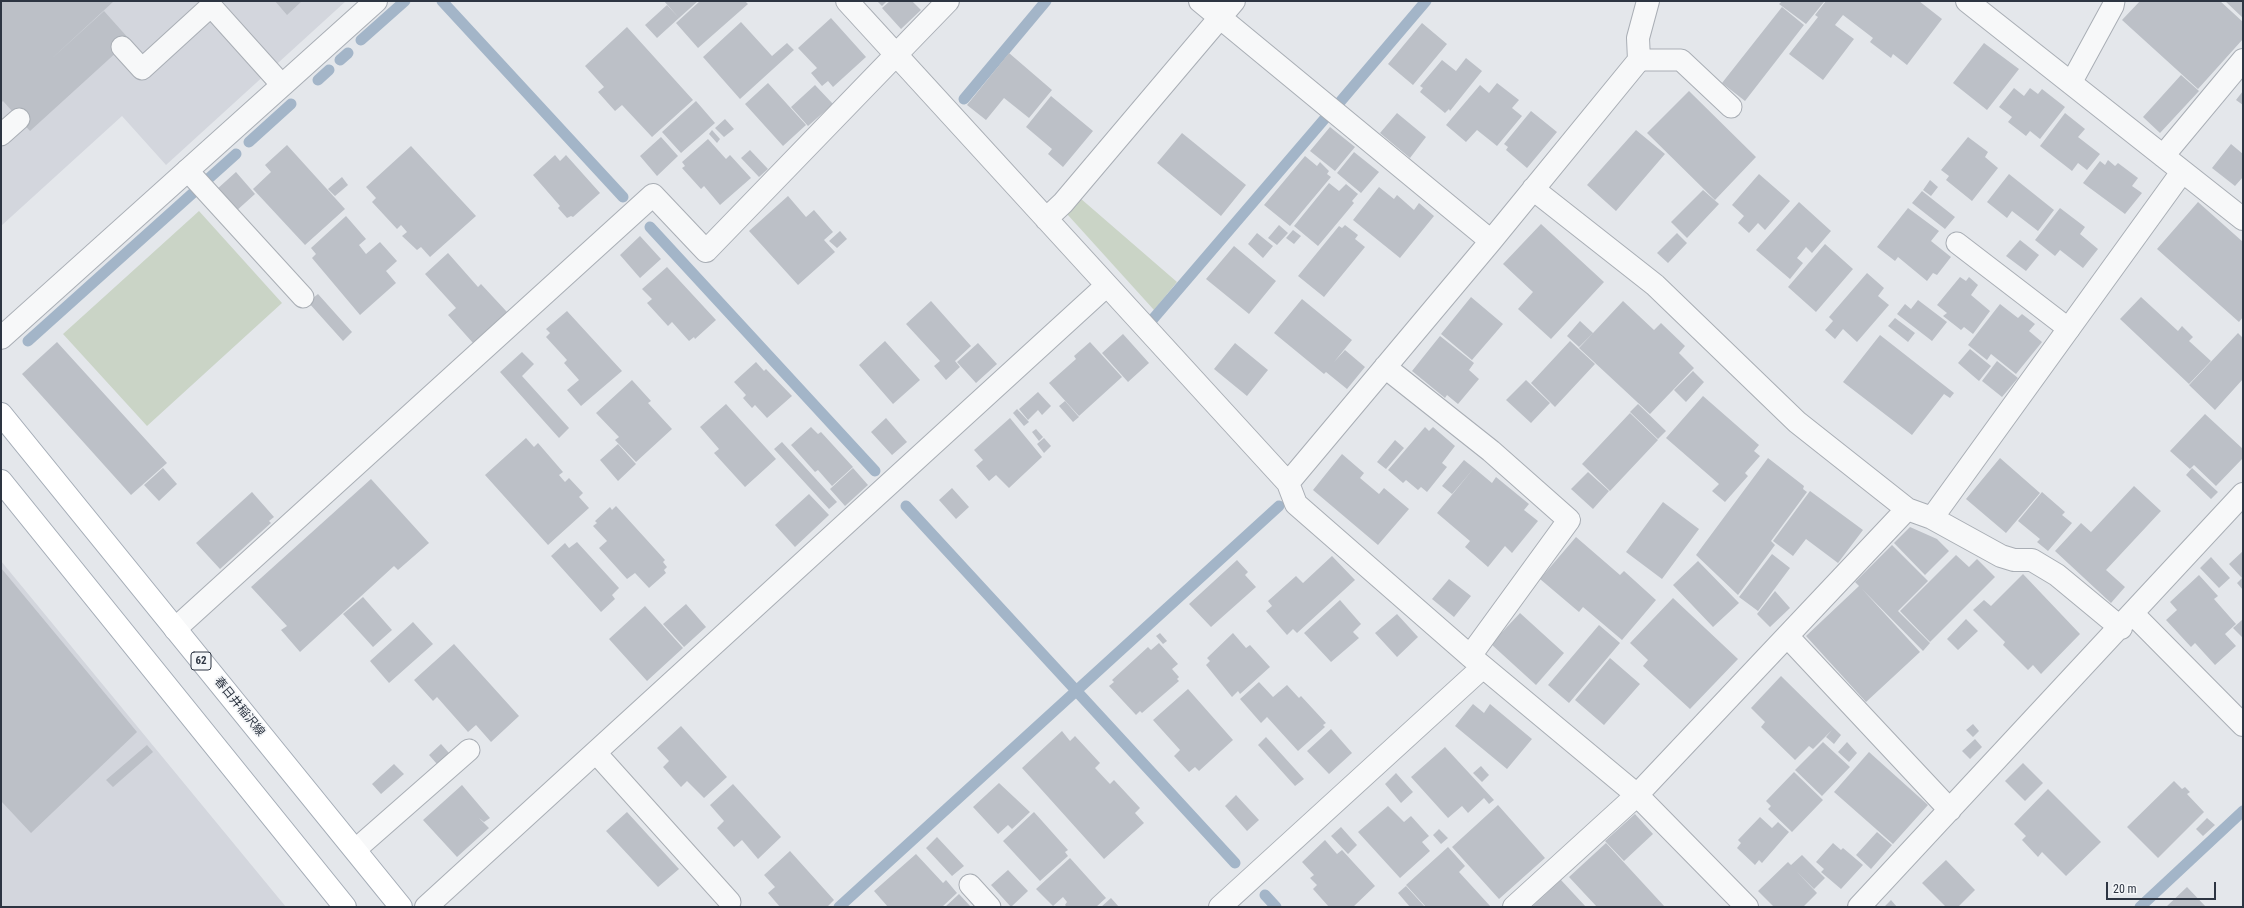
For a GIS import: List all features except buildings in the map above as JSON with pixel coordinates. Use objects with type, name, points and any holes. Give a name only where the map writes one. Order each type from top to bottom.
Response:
[{"type":"main road","name":"春日井稲沢線","points":[[1,414],[401,907]]},
{"type":"main road","points":[[1,481],[345,907]]},
{"type":"street","points":[[1,338],[376,1]]},
{"type":"street","points":[[847,1],[1106,286],[1288,483],[1296,504],[1476,661],[1637,795],[1747,907]]},
{"type":"street","points":[[175,629],[653,195],[706,251],[948,1]]},
{"type":"street","points":[[1200,1],[1491,241]]},
{"type":"street","points":[[1046,219],[1063,203],[1234,1]]},
{"type":"street","points":[[1288,483],[1491,241],[1639,60],[1638,38],[1648,1]]},
{"type":"street","points":[[1967,1],[2243,219]]},
{"type":"street","points":[[2163,156],[2243,60]]},
{"type":"street","points":[[1932,518],[2182,172]]},
{"type":"street","points":[[1534,189],[1655,285],[1797,422],[1907,509],[1932,518],[2001,556],[2014,560],[2032,560],[2057,575],[2127,621],[2243,725]]},
{"type":"street","points":[[426,907],[1106,286]]},
{"type":"street","points":[[1220,907],[1476,661],[1568,520],[1491,451],[1385,367]]},
{"type":"street","points":[[1859,907],[2127,621],[2243,494]]},
{"type":"street","points":[[1514,907],[1637,795],[1907,509]]},
{"type":"street","points":[[1787,636],[1950,810]]},
{"type":"lane","points":[[2071,83],[2113,6],[2114,1]]},
{"type":"lane","points":[[122,47],[142,69],[211,6],[282,85]]},
{"type":"lane","points":[[1639,60],[1681,60],[1731,107]]},
{"type":"lane","points":[[1,135],[19,119]]},
{"type":"lane","points":[[187,170],[303,297]]},
{"type":"lane","points":[[1957,243],[2069,330]]},
{"type":"lane","points":[[355,850],[469,750]]},
{"type":"lane","points":[[596,752],[730,902]]},
{"type":"lane","points":[[970,885],[990,907]]},
{"type":"shaded area","points":[[1,1],[346,1],[166,165],[122,116],[1,226]]},
{"type":"shaded area","points":[[1,561],[286,907],[1,907]]},
{"type":"green space","points":[[1080,198],[1177,282],[1154,310],[1067,214]]},
{"type":"green space","points":[[199,211],[282,303],[147,426],[63,334]]},
{"type":"waterway","points":[[361,40],[405,1]]},
{"type":"waterway","points":[[442,1],[623,197]]},
{"type":"waterway","points":[[964,99],[1046,1]]},
{"type":"waterway","points":[[1340,102],[1426,1]]},
{"type":"waterway","points":[[340,60],[348,53]]},
{"type":"waterway","points":[[318,80],[329,70]]},
{"type":"waterway","points":[[249,142],[291,104]]},
{"type":"waterway","points":[[1153,319],[1327,116]]},
{"type":"waterway","points":[[207,180],[236,154]]},
{"type":"waterway","points":[[28,341],[194,192]]},
{"type":"waterway","points":[[650,227],[875,471]]},
{"type":"waterway","points":[[906,506],[1235,863]]},
{"type":"waterway","points":[[839,907],[1279,506]]},
{"type":"waterway","points":[[2140,907],[2243,811]]},
{"type":"waterway","points":[[1265,895],[1276,907]]}]
